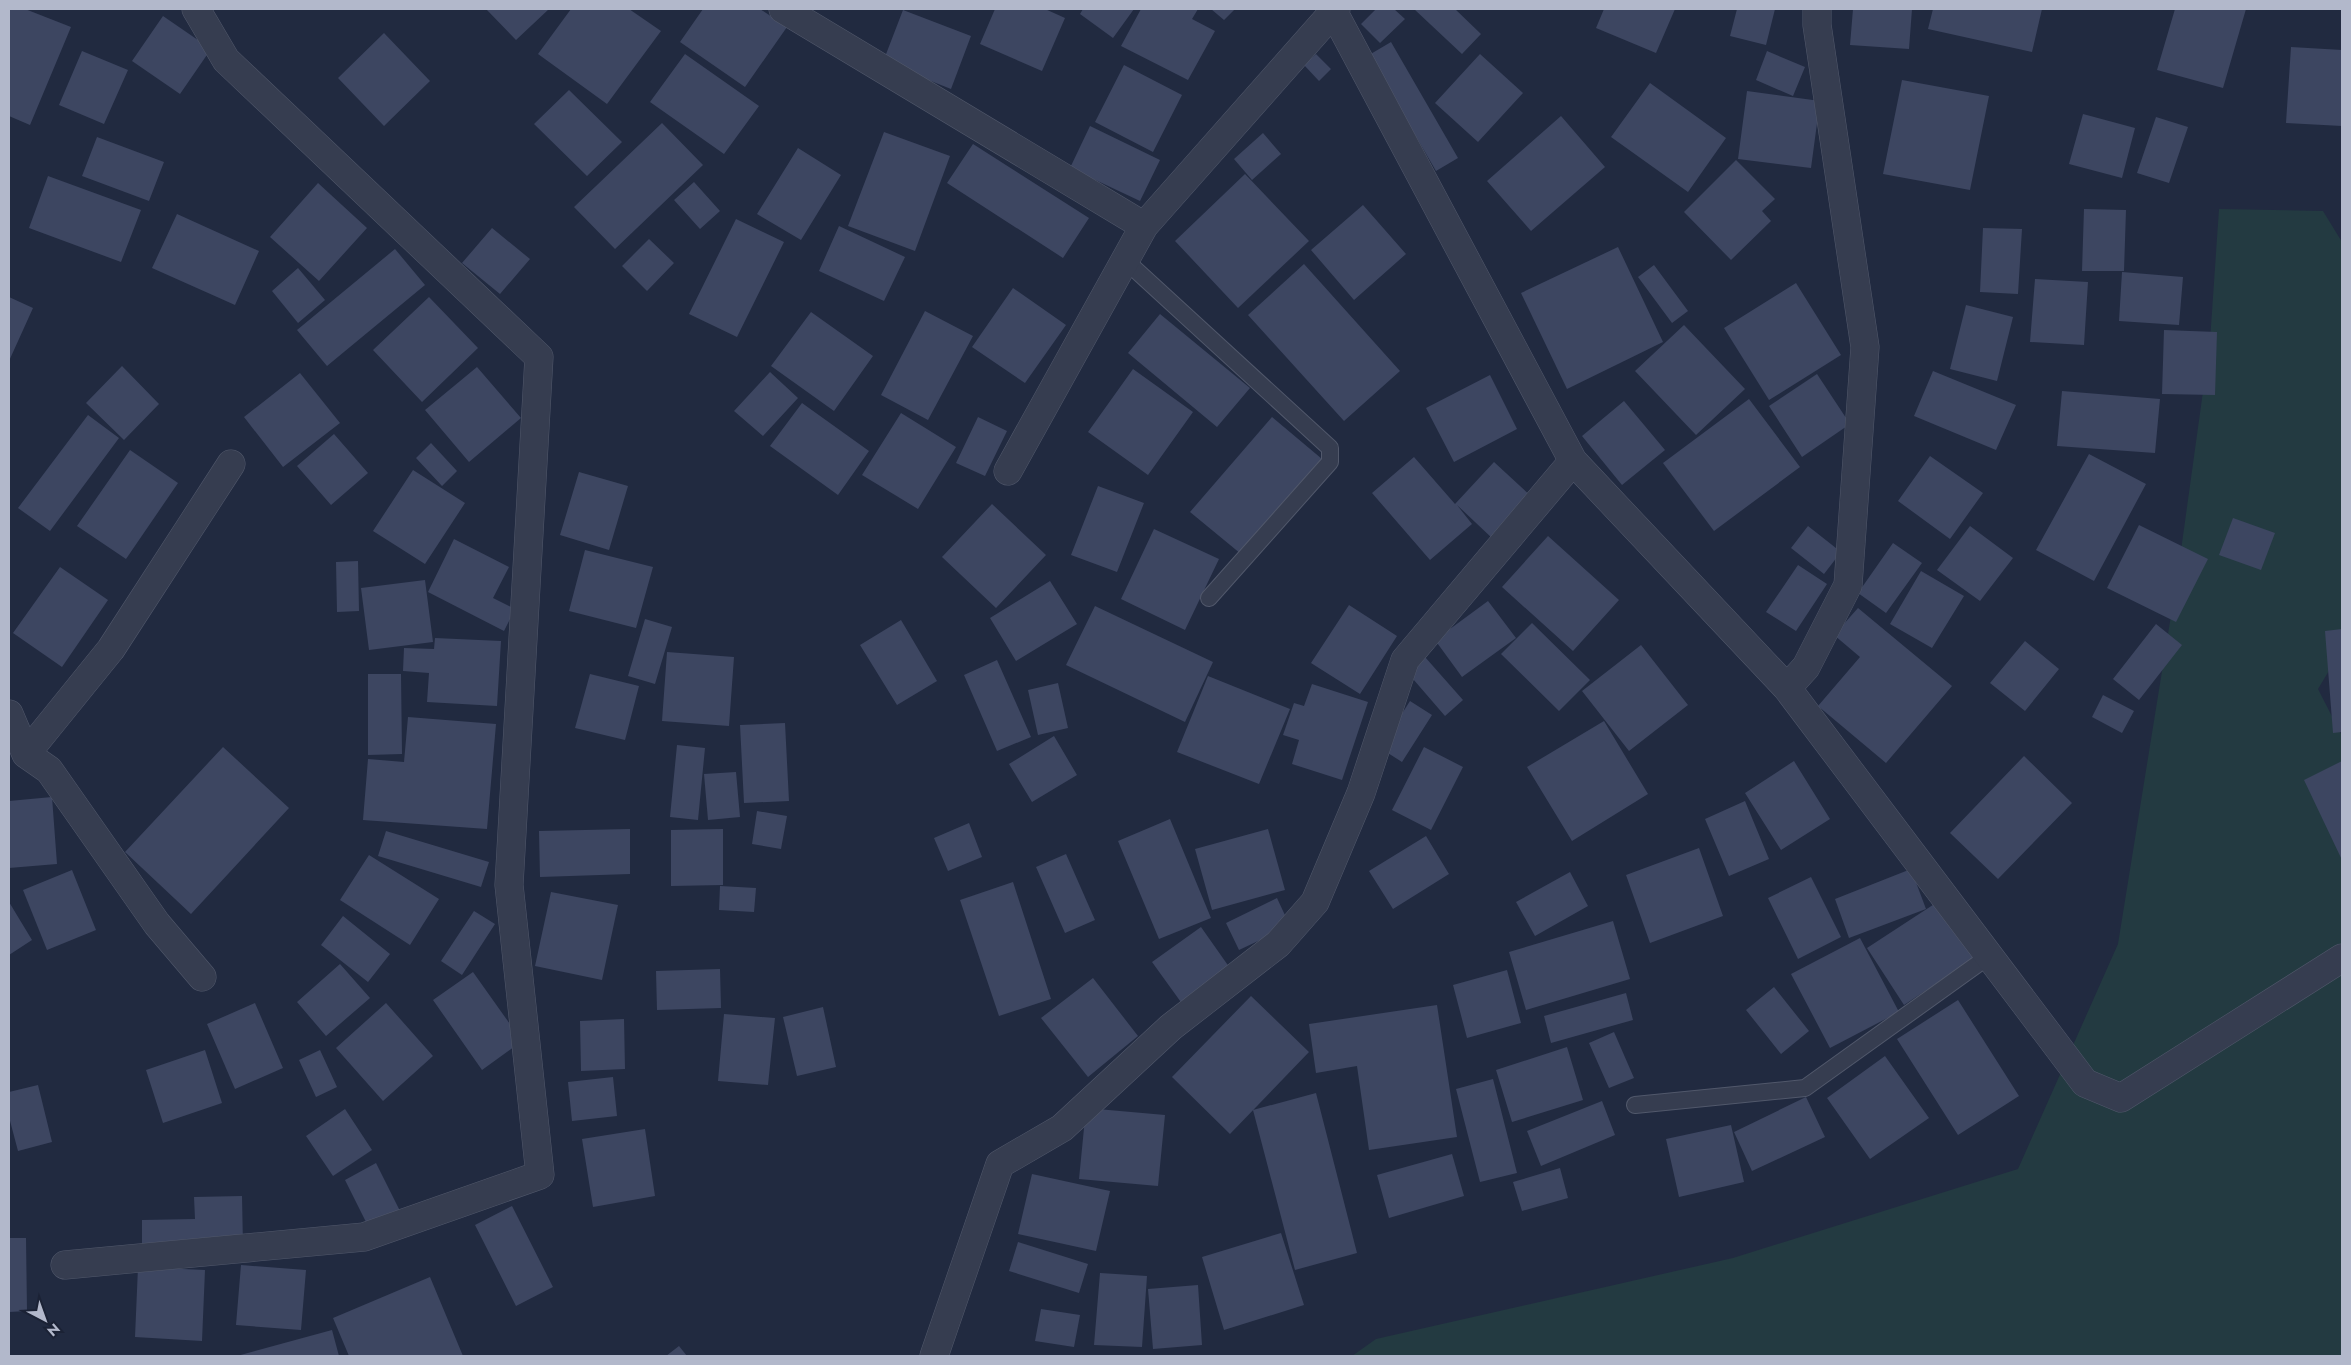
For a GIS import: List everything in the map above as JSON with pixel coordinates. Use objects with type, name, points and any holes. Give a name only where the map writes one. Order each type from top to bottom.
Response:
[{"type":"street","points":[[65,1265],[364,1237],[540,1174],[510,885],[538,357],[226,60],[196,9]]},
{"type":"street","points":[[783,9],[1144,226]]},
{"type":"street","points":[[1787,688],[1806,667],[1848,585],[1865,347],[1817,25],[1817,9]]},
{"type":"street","points":[[1008,471],[1144,226],[1334,10],[1573,460],[1787,688],[2085,1083],[2121,1098],[2342,958]]},
{"type":"street","points":[[934,1356],[1000,1164],[1062,1128],[1171,1027],[1278,944],[1315,902],[1361,793],[1405,660],[1573,460]]},
{"type":"street","points":[[26,754],[111,649],[232,464]]},
{"type":"street","points":[[9,714],[26,754],[49,770],[156,924],[202,977]]},
{"type":"lane","points":[[1125,260],[1330,448],[1330,462],[1209,598]]},
{"type":"lane","points":[[1635,1105],[1805,1088],[1989,956]]},
{"type":"shaded area","points":[[2219,209],[2323,211],[2342,242],[2342,649],[2318,689],[2342,736],[2342,1356],[1352,1356],[1376,1339],[1733,1258],[2018,1169],[2118,944],[2178,572],[2210,341]]},
{"type":"building","points":[[9,9],[25,9],[71,27],[30,125],[9,116]]},
{"type":"building","points":[[486,9],[549,9],[516,40]]},
{"type":"building","points":[[571,9],[629,9],[661,31],[607,104],[538,54]]},
{"type":"building","points":[[703,9],[760,9],[787,27],[745,87],[680,42]]},
{"type":"building","points":[[995,9],[1045,9],[1065,18],[1042,71],[980,44]]},
{"type":"building","points":[[1083,9],[1134,9],[1113,38],[1080,14]]},
{"type":"building","points":[[1141,9],[1198,9],[1192,19],[1215,31],[1188,80],[1121,46]]},
{"type":"building","points":[[1211,9],[1235,9],[1224,20]]},
{"type":"building","points":[[1376,9],[1394,9],[1405,19],[1380,43],[1361,24]]},
{"type":"building","points":[[1414,9],[1455,9],[1481,34],[1462,54]]},
{"type":"building","points":[[1604,9],[1675,9],[1656,53],[1596,28]]},
{"type":"building","points":[[1737,9],[1775,9],[1766,45],[1730,36]]},
{"type":"building","points":[[1853,9],[1912,9],[1909,49],[1850,45]]},
{"type":"building","points":[[1933,9],[2042,9],[2032,52],[1928,29]]},
{"type":"building","points":[[2175,9],[2246,9],[2223,88],[2157,70]]},
{"type":"building","points":[[903,10],[971,36],[951,89],[883,62]]},
{"type":"building","points":[[163,16],[211,49],[180,94],[132,61]]},
{"type":"building","points":[[384,33],[430,81],[384,126],[338,78]]},
{"type":"building","points":[[1391,42],[1458,158],[1436,171],[1369,55]]},
{"type":"building","points":[[2291,47],[2342,50],[2342,126],[2286,123]]},
{"type":"building","points":[[82,51],[128,70],[104,124],[59,105]]},
{"type":"building","points":[[1767,51],[1805,67],[1793,96],[1756,80]]},
{"type":"building","points":[[685,54],[759,106],[724,154],[650,102]]},
{"type":"building","points":[[1316,54],[1331,69],[1319,81],[1304,65]]},
{"type":"building","points":[[1480,54],[1523,93],[1478,142],[1435,103]]},
{"type":"building","points":[[1124,65],[1182,95],[1153,152],[1095,122]]},
{"type":"building","points":[[1902,80],[1989,96],[1970,190],[1883,174]]},
{"type":"building","points":[[1650,83],[1726,138],[1688,192],[1611,137]]},
{"type":"building","points":[[569,90],[622,142],[587,176],[534,124]]},
{"type":"building","points":[[1747,91],[1820,101],[1811,168],[1738,159]]},
{"type":"building","points":[[2083,114],[2135,128],[2122,178],[2069,164]]},
{"type":"building","points":[[1561,116],[1605,167],[1531,231],[1487,181]]},
{"type":"building","points":[[2156,117],[2188,127],[2169,183],[2137,173]]},
{"type":"building","points":[[662,123],[703,165],[615,249],[574,207]]},
{"type":"building","points":[[1090,126],[1160,160],[1140,201],[1070,168]]},
{"type":"building","points":[[884,132],[950,156],[915,251],[848,226]]},
{"type":"building","points":[[1263,133],[1281,154],[1252,180],[1234,159]]},
{"type":"building","points":[[97,137],[164,162],[149,201],[82,176]]},
{"type":"building","points":[[973,144],[1089,218],[1063,258],[947,183]]},
{"type":"building","points":[[798,148],[841,175],[801,240],[757,214]]},
{"type":"building","points":[[1736,160],[1775,199],[1762,211],[1771,221],[1731,260],[1684,212]]},
{"type":"building","points":[[1245,174],[1309,241],[1238,308],[1175,241]]},
{"type":"building","points":[[48,176],[141,210],[121,262],[29,228]]},
{"type":"building","points":[[694,182],[720,211],[700,229],[674,200]]},
{"type":"building","points":[[318,183],[367,228],[319,281],[270,237]]},
{"type":"building","points":[[1363,205],[1406,254],[1354,300],[1311,250]]},
{"type":"building","points":[[2084,209],[2126,210],[2124,271],[2082,271]]},
{"type":"building","points":[[177,214],[259,251],[235,305],[152,268]]},
{"type":"building","points":[[736,219],[784,242],[737,337],[689,314]]},
{"type":"building","points":[[839,226],[905,257],[884,301],[819,271]]},
{"type":"building","points":[[492,228],[530,259],[500,294],[462,263]]},
{"type":"building","points":[[1983,228],[2022,229],[2018,294],[1980,292]]},
{"type":"building","points":[[649,239],[674,263],[647,291],[622,266]]},
{"type":"building","points":[[1618,247],[1663,342],[1567,389],[1521,293]]},
{"type":"building","points":[[395,249],[425,285],[327,366],[297,330]]},
{"type":"building","points":[[1304,264],[1400,371],[1344,421],[1248,315]]},
{"type":"building","points":[[1654,265],[1688,311],[1672,323],[1638,277]]},
{"type":"building","points":[[298,268],[325,300],[298,323],[272,291]]},
{"type":"building","points":[[2122,272],[2183,277],[2179,325],[2119,321]]},
{"type":"building","points":[[2035,279],[2088,282],[2084,345],[2030,342]]},
{"type":"building","points":[[1796,283],[1841,355],[1769,400],[1724,328]]},
{"type":"building","points":[[1013,288],[1066,325],[1025,383],[972,347]]},
{"type":"building","points":[[9,297],[33,308],[9,361]]},
{"type":"building","points":[[429,297],[478,348],[422,402],[373,350]]},
{"type":"building","points":[[1966,305],[2013,317],[1997,381],[1950,369]]},
{"type":"building","points":[[925,311],[973,336],[928,420],[881,395]]},
{"type":"building","points":[[811,312],[873,356],[834,411],[771,366]]},
{"type":"building","points":[[1160,314],[1250,388],[1217,427],[1128,353]]},
{"type":"building","points":[[1684,325],[1745,389],[1696,435],[1635,371]]},
{"type":"building","points":[[2164,330],[2217,332],[2215,395],[2162,394]]},
{"type":"building","points":[[122,366],[159,404],[124,440],[86,403]]},
{"type":"building","points":[[477,367],[521,418],[469,462],[425,410]]},
{"type":"building","points":[[1133,369],[1193,412],[1148,475],[1088,432]]},
{"type":"building","points":[[1933,371],[2016,405],[1996,450],[1914,416]]},
{"type":"building","points":[[770,372],[798,398],[763,436],[734,411]]},
{"type":"building","points":[[300,373],[340,423],[283,467],[244,417]]},
{"type":"building","points":[[1817,374],[1850,424],[1802,457],[1769,406]]},
{"type":"building","points":[[1490,375],[1517,429],[1454,462],[1426,408]]},
{"type":"building","points":[[2062,391],[2160,399],[2155,453],[2057,446]]},
{"type":"building","points":[[1749,399],[1800,467],[1714,531],[1663,463]]},
{"type":"building","points":[[1624,401],[1665,450],[1622,485],[1582,436]]},
{"type":"building","points":[[802,403],[869,451],[838,495],[770,446]]},
{"type":"building","points":[[901,413],[956,447],[918,509],[862,475]]},
{"type":"building","points":[[88,415],[119,438],[50,531],[18,508]]},
{"type":"building","points":[[978,417],[1007,431],[985,476],[956,463]]},
{"type":"building","points":[[1272,417],[1322,459],[1241,554],[1190,512]]},
{"type":"building","points":[[334,434],[368,473],[331,505],[297,466]]},
{"type":"building","points":[[431,443],[457,471],[442,486],[416,458]]},
{"type":"building","points":[[130,450],[178,483],[126,559],[77,526]]},
{"type":"building","points":[[2089,454],[2146,484],[2094,581],[2036,550]]},
{"type":"building","points":[[1930,456],[1983,493],[1950,539],[1898,501]]},
{"type":"building","points":[[1414,457],[1455,504],[1494,462],[1533,498],[1493,539],[1457,505],[1472,524],[1430,560],[1372,493]]},
{"type":"building","points":[[413,470],[465,503],[425,564],[373,531]]},
{"type":"building","points":[[579,472],[628,486],[609,550],[560,535]]},
{"type":"building","points":[[1098,486],[1144,503],[1117,572],[1071,555]]},
{"type":"building","points":[[992,504],[1046,555],[996,608],[942,557]]},
{"type":"building","points":[[2233,518],[2275,533],[2261,570],[2219,555]]},
{"type":"building","points":[[2139,525],[2208,559],[2176,622],[2107,588]]},
{"type":"building","points":[[1808,526],[1841,552],[1824,574],[1791,548]]},
{"type":"building","points":[[1970,526],[2013,558],[1980,601],[1937,570]]},
{"type":"building","points":[[1154,529],[1219,559],[1185,630],[1121,599]]},
{"type":"building","points":[[1548,536],[1619,600],[1573,651],[1502,587]]},
{"type":"building","points":[[454,539],[509,567],[493,598],[515,609],[504,631],[428,592]]},
{"type":"building","points":[[1893,543],[1922,563],[1886,613],[1858,593]]},
{"type":"building","points":[[585,550],[653,567],[636,628],[569,611]]},
{"type":"building","points":[[358,561],[359,611],[337,612],[336,562]]},
{"type":"building","points":[[1798,565],[1827,584],[1796,631],[1766,612]]},
{"type":"building","points":[[60,567],[108,600],[62,667],[13,633]]},
{"type":"building","points":[[1921,571],[1964,596],[1932,648],[1890,624]]},
{"type":"building","points":[[425,580],[433,642],[369,650],[361,588]]},
{"type":"building","points":[[1050,581],[1077,624],[1016,661],[990,618]]},
{"type":"building","points":[[1488,601],[1516,638],[1462,677],[1435,640]]},
{"type":"building","points":[[1349,605],[1397,636],[1360,694],[1311,663]]},
{"type":"building","points":[[1095,606],[1213,662],[1185,722],[1066,665]]},
{"type":"building","points":[[1858,608],[1952,686],[1886,763],[1818,706],[1860,657],[1834,635]]},
{"type":"building","points":[[645,619],[672,627],[655,684],[628,676]]},
{"type":"building","points":[[901,620],[937,681],[897,705],[860,645]]},
{"type":"building","points":[[1532,623],[1590,680],[1559,711],[1501,654]]},
{"type":"building","points":[[2156,624],[2182,645],[2139,700],[2113,679]]},
{"type":"building","points":[[2342,629],[2342,732],[2333,733],[2325,631]]},
{"type":"building","points":[[435,638],[501,641],[497,706],[427,702],[429,673],[403,671],[404,648],[434,649]]},
{"type":"building","points":[[2025,641],[2059,669],[2025,711],[1990,683]]},
{"type":"building","points":[[1641,645],[1688,705],[1629,751],[1582,691]]},
{"type":"building","points":[[667,652],[734,657],[729,726],[662,721]]},
{"type":"building","points":[[1425,657],[1463,700],[1445,716],[1407,672]]},
{"type":"building","points":[[997,660],[1031,737],[997,751],[964,675]]},
{"type":"building","points":[[368,674],[401,674],[402,754],[368,755]]},
{"type":"building","points":[[590,674],[639,686],[625,740],[575,728]]},
{"type":"building","points":[[1208,676],[1290,709],[1259,784],[1177,752]]},
{"type":"building","points":[[1058,683],[1068,728],[1038,735],[1028,690]]},
{"type":"building","points":[[1312,684],[1368,702],[1342,780],[1292,764],[1299,740],[1283,735],[1294,703],[1304,706]]},
{"type":"building","points":[[2103,695],[2134,711],[2122,733],[2092,717]]},
{"type":"building","points":[[1410,701],[1432,715],[1402,762],[1380,748]]},
{"type":"building","points":[[408,717],[496,724],[487,829],[363,820],[368,759],[404,762]]},
{"type":"building","points":[[1604,721],[1648,794],[1572,841],[1527,767]]},
{"type":"building","points":[[785,723],[789,801],[744,803],[740,725]]},
{"type":"building","points":[[1054,736],[1077,775],[1032,802],[1009,764]]},
{"type":"building","points":[[677,745],[705,748],[698,820],[670,817]]},
{"type":"building","points":[[223,747],[289,808],[191,914],[125,852]]},
{"type":"building","points":[[1424,747],[1463,767],[1431,830],[1392,810]]},
{"type":"building","points":[[2024,756],[2072,803],[1998,879],[1950,833]]},
{"type":"building","points":[[1794,761],[1830,819],[1781,850],[1745,793]]},
{"type":"building","points":[[2342,761],[2342,860],[2304,780]]},
{"type":"building","points":[[736,772],[740,817],[708,820],[704,774]]},
{"type":"building","points":[[52,797],[57,864],[9,868],[9,801]]},
{"type":"building","points":[[1745,801],[1769,859],[1729,876],[1705,819]]},
{"type":"building","points":[[757,811],[787,816],[781,849],[752,844]]},
{"type":"building","points":[[1170,819],[1211,918],[1159,939],[1118,841]]},
{"type":"building","points":[[969,823],[982,857],[948,871],[934,838]]},
{"type":"building","points":[[630,829],[630,874],[540,877],[539,831]]},
{"type":"building","points":[[723,829],[723,885],[671,886],[671,830]]},
{"type":"building","points":[[1268,829],[1285,890],[1212,910],[1195,849]]},
{"type":"building","points":[[386,831],[489,862],[481,887],[378,856]]},
{"type":"building","points":[[1426,836],[1449,874],[1393,909],[1369,871]]},
{"type":"building","points":[[1699,848],[1723,916],[1650,943],[1626,875]]},
{"type":"building","points":[[1066,854],[1095,920],[1065,933],[1036,867]]},
{"type":"building","points":[[369,855],[439,899],[410,945],[340,900]]},
{"type":"building","points":[[1911,869],[1926,909],[1849,938],[1835,899]]},
{"type":"building","points":[[72,870],[96,930],[47,950],[23,890]]},
{"type":"building","points":[[1570,872],[1588,906],[1535,936],[1516,902]]},
{"type":"building","points":[[1811,877],[1841,937],[1798,959],[1768,898]]},
{"type":"building","points":[[1013,882],[1051,999],[999,1016],[960,900]]},
{"type":"building","points":[[720,886],[756,888],[754,912],[719,910]]},
{"type":"building","points":[[551,892],[618,905],[602,980],[535,966]]},
{"type":"building","points":[[1277,898],[1290,926],[1239,950],[1226,923]]},
{"type":"building","points":[[1942,899],[1978,956],[1904,1005],[1867,948]]},
{"type":"building","points":[[9,902],[32,940],[9,955]]},
{"type":"building","points":[[474,911],[495,924],[462,975],[441,961]]},
{"type":"building","points":[[343,916],[390,954],[368,982],[321,945]]},
{"type":"building","points":[[1613,921],[1630,979],[1526,1010],[1509,952]]},
{"type":"building","points":[[1201,927],[1232,971],[1183,1005],[1152,962]]},
{"type":"building","points":[[1860,938],[1899,1012],[1830,1048],[1791,974]]},
{"type":"building","points":[[340,964],[370,998],[326,1036],[297,1002]]},
{"type":"building","points":[[720,969],[721,1008],[657,1010],[656,971]]},
{"type":"building","points":[[1507,970],[1521,1023],[1467,1038],[1453,985]]},
{"type":"building","points":[[473,972],[522,1041],[482,1070],[433,1000]]},
{"type":"building","points":[[1093,978],[1138,1036],[1088,1077],[1041,1018]]},
{"type":"building","points":[[1774,987],[1809,1031],[1781,1054],[1746,1010]]},
{"type":"building","points":[[1626,993],[1633,1020],[1551,1043],[1544,1016]]},
{"type":"building","points":[[1251,996],[1309,1052],[1230,1134],[1172,1077]]},
{"type":"building","points":[[1958,1000],[2019,1096],[1958,1135],[1897,1039]]},
{"type":"building","points":[[255,1003],[283,1068],[235,1089],[207,1024]]},
{"type":"building","points":[[386,1003],[433,1056],[383,1101],[336,1048]]},
{"type":"building","points":[[1437,1005],[1457,1137],[1369,1150],[1357,1066],[1316,1073],[1309,1024]]},
{"type":"building","points":[[823,1007],[836,1067],[797,1076],[783,1017]]},
{"type":"building","points":[[724,1014],[775,1018],[768,1085],[718,1081]]},
{"type":"building","points":[[624,1019],[625,1069],[581,1071],[580,1021]]},
{"type":"building","points":[[1614,1032],[1634,1078],[1609,1088],[1589,1043]]},
{"type":"building","points":[[1567,1047],[1583,1100],[1512,1122],[1496,1070]]},
{"type":"building","points":[[205,1050],[222,1103],[163,1123],[146,1070]]},
{"type":"building","points":[[320,1050],[337,1087],[316,1097],[299,1060]]},
{"type":"building","points":[[1885,1056],[1929,1118],[1870,1159],[1827,1098]]},
{"type":"building","points":[[613,1077],[617,1116],[572,1121],[568,1082]]},
{"type":"building","points":[[1493,1079],[1517,1173],[1480,1182],[1456,1089]]},
{"type":"building","points":[[38,1085],[52,1142],[18,1151],[9,1117],[9,1092]]},
{"type":"building","points":[[1316,1093],[1357,1253],[1295,1270],[1253,1110]]},
{"type":"building","points":[[1806,1097],[1825,1137],[1752,1171],[1734,1132]]},
{"type":"building","points":[[1602,1101],[1615,1135],[1541,1166],[1527,1131]]},
{"type":"building","points":[[1086,1108],[1165,1115],[1158,1186],[1079,1179]]},
{"type":"building","points":[[345,1109],[372,1150],[333,1176],[306,1136]]},
{"type":"building","points":[[1731,1125],[1744,1182],[1679,1197],[1666,1139]]},
{"type":"building","points":[[645,1129],[655,1196],[593,1207],[582,1139]]},
{"type":"building","points":[[1452,1154],[1464,1196],[1389,1218],[1377,1175]]},
{"type":"building","points":[[376,1163],[403,1217],[372,1234],[345,1180]]},
{"type":"building","points":[[1560,1168],[1568,1198],[1522,1211],[1513,1182]]},
{"type":"building","points":[[1032,1174],[1110,1191],[1096,1251],[1018,1234]]},
{"type":"building","points":[[242,1196],[243,1246],[142,1248],[142,1220],[195,1219],[194,1197]]},
{"type":"building","points":[[512,1206],[553,1287],[516,1306],[475,1225]]},
{"type":"building","points":[[1281,1233],[1304,1305],[1224,1330],[1202,1257]]},
{"type":"building","points":[[9,1238],[26,1238],[27,1311],[9,1312]]},
{"type":"building","points":[[1018,1242],[1088,1264],[1079,1293],[1009,1271]]},
{"type":"building","points":[[241,1265],[306,1270],[301,1330],[236,1325]]},
{"type":"building","points":[[138,1267],[205,1270],[202,1341],[135,1337]]},
{"type":"building","points":[[1100,1273],[1147,1276],[1142,1347],[1094,1345]]},
{"type":"building","points":[[430,1277],[463,1356],[349,1356],[333,1318]]},
{"type":"building","points":[[1198,1285],[1202,1345],[1153,1349],[1148,1289]]},
{"type":"building","points":[[1041,1309],[1080,1315],[1074,1347],[1035,1341]]},
{"type":"building","points":[[332,1330],[339,1356],[237,1356]]},
{"type":"building","points":[[679,1346],[687,1356],[666,1356]]}]
